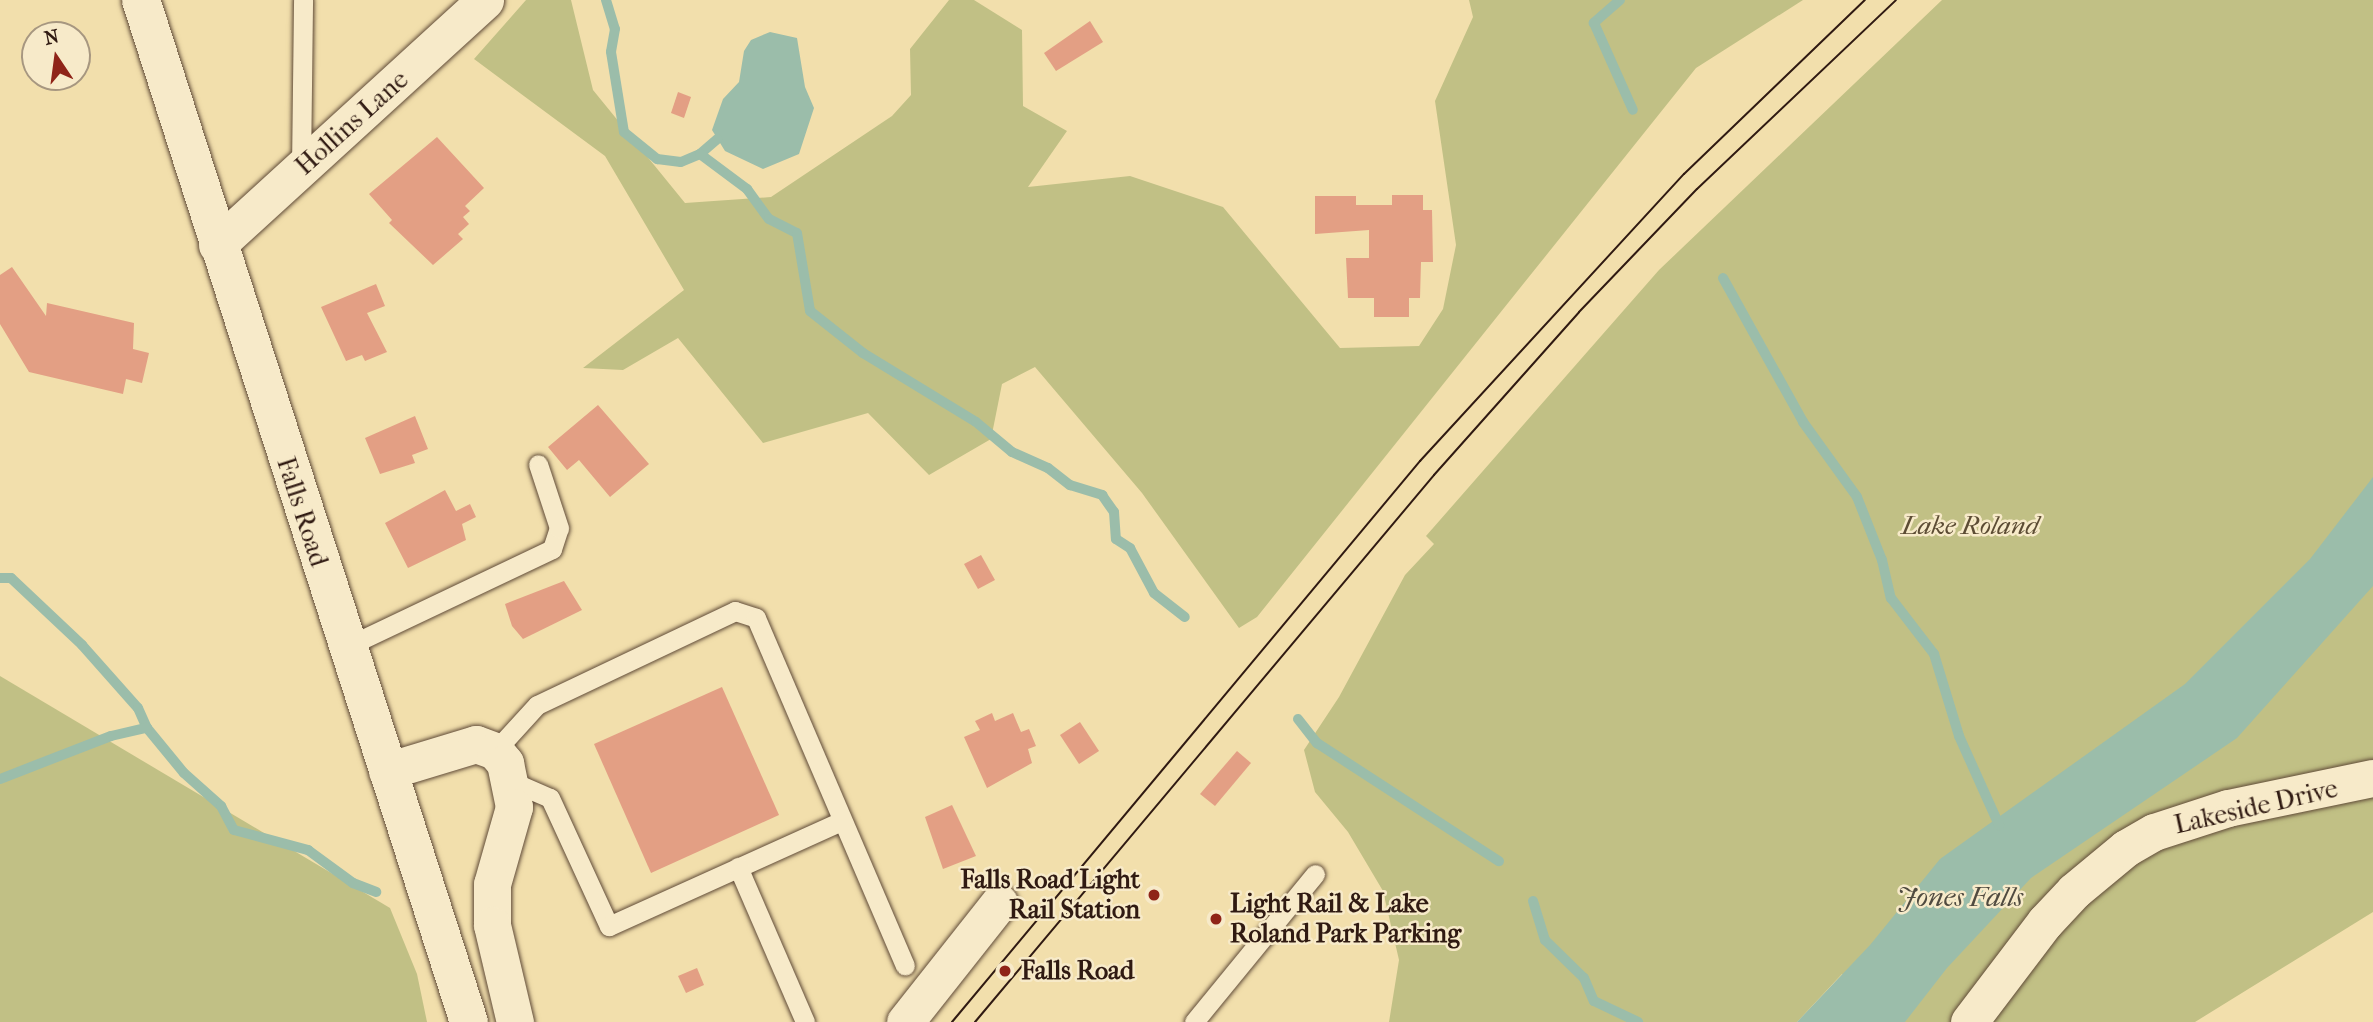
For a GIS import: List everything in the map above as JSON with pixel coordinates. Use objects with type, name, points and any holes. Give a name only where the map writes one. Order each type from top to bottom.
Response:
[{"type":"main road","name":"Falls Road","points":[[141,0],[346,647],[469,1022]]},
{"type":"street","name":"Hollins Lane","points":[[217,244],[485,0]]},
{"type":"street","points":[[387,771],[466,745],[504,767],[514,807],[492,884],[492,925],[515,1022]]},
{"type":"street","name":"Lakeside Drive","points":[[1969,1022],[2045,922],[2092,874],[2126,848],[2189,819],[2373,778]]},
{"type":"street","points":[[905,1022],[999,903]]},
{"type":"lane","points":[[301,169],[303,0]]},
{"type":"lane","points":[[346,647],[552,549],[559,528],[538,464]]},
{"type":"lane","points":[[842,821],[609,926],[550,798],[504,767],[537,705],[735,611],[756,618],[905,965]]},
{"type":"lane","points":[[738,867],[805,1022]]},
{"type":"lane","points":[[1194,1022],[1315,874]]},
{"type":"green space","points":[[526,0],[571,0],[593,90],[685,203],[771,197],[892,116],[911,95],[910,49],[949,0],[974,0],[1022,30],[1023,106],[1067,131],[1028,187],[1130,176],[1223,207],[1340,348],[1419,346],[1443,309],[1456,245],[1435,101],[1473,17],[1469,0],[1803,0],[1696,68],[1257,617],[1239,628],[1142,493],[1035,367],[1002,384],[991,439],[929,475],[868,413],[763,443],[678,338],[623,370],[583,368],[684,290],[605,156],[474,59]]},
{"type":"green space","name":"Lake Roland","points":[[1942,0],[2373,0],[2373,912],[2195,1022],[1888,1022],[1842,974],[1797,1022],[1389,1022],[1399,960],[1383,891],[1348,832],[1315,792],[1304,750],[1339,697],[1405,575],[1434,544],[1426,536],[1659,270]]},
{"type":"green space","points":[[0,676],[390,908],[417,974],[427,1022],[0,1022]]},
{"type":"water","points":[[770,32],[797,38],[805,87],[814,108],[799,154],[763,169],[725,151],[712,130],[723,99],[739,82],[744,51],[751,40]]},
{"type":"water","name":"Jones Falls","points":[[2373,477],[2373,586],[2237,738],[2031,878],[1947,968],[1905,1022],[1797,1022],[1870,945],[1940,859],[2185,684],[2310,559]]},
{"type":"building","points":[[1090,21],[1103,42],[1056,71],[1044,53]]},
{"type":"building","points":[[678,92],[691,97],[684,118],[671,113]]},
{"type":"building","points":[[437,137],[484,188],[465,206],[470,211],[463,217],[469,224],[458,234],[463,239],[433,265],[389,223],[392,220],[369,194]]},
{"type":"building","points":[[1392,195],[1423,195],[1423,210],[1432,210],[1433,262],[1421,262],[1420,298],[1409,298],[1409,317],[1374,317],[1374,298],[1348,298],[1346,258],[1369,258],[1369,230],[1315,234],[1315,196],[1356,196],[1356,205],[1392,205]]},
{"type":"building","points":[[12,267],[46,316],[47,303],[134,323],[133,349],[149,353],[142,383],[126,379],[123,394],[29,372],[0,324],[0,275]]},
{"type":"building","points":[[376,284],[385,306],[367,313],[387,352],[365,361],[362,355],[346,361],[321,307]]},
{"type":"building","points":[[598,405],[649,464],[610,497],[579,460],[567,470],[548,447]]},
{"type":"building","points":[[415,416],[428,449],[412,455],[415,463],[380,474],[365,438]]},
{"type":"building","points":[[445,490],[456,511],[470,504],[476,517],[462,524],[466,540],[408,568],[385,523]]},
{"type":"building","points":[[981,555],[995,580],[978,589],[964,564]]},
{"type":"building","points":[[564,581],[582,610],[523,639],[512,626],[505,604]]},
{"type":"building","points":[[722,687],[779,815],[651,873],[594,744]]},
{"type":"building","points":[[992,713],[995,721],[1013,713],[1021,732],[1029,729],[1036,746],[1028,749],[1032,763],[987,788],[964,737],[980,730],[975,721]]},
{"type":"building","points":[[1080,722],[1099,751],[1079,764],[1060,735]]},
{"type":"building","points":[[1237,751],[1251,763],[1215,806],[1200,794]]},
{"type":"building","points":[[952,805],[976,856],[943,869],[925,817]]},
{"type":"building","points":[[697,968],[704,985],[686,993],[678,976]]},
{"type":"waterway","points":[[606,0],[615,29],[611,52],[624,132],[657,159],[681,162],[700,154],[717,139]]},
{"type":"waterway","points":[[1620,0],[1594,23],[1633,110]]},
{"type":"waterway","points":[[700,154],[747,189],[769,219],[797,233],[810,311],[863,353],[976,422],[1012,452],[1048,468],[1070,485],[1102,495],[1114,512],[1116,539],[1130,548],[1154,593],[1185,617]]},
{"type":"waterway","points":[[1723,278],[1803,422],[1857,497],[1882,560],[1891,598],[1934,654],[1959,736],[1999,825]]},
{"type":"waterway","points":[[0,578],[11,578],[82,645],[138,708],[147,728],[184,773],[221,806],[234,830],[308,850],[353,883],[376,892]]},
{"type":"waterway","points":[[1298,719],[1317,743],[1499,861]]},
{"type":"waterway","points":[[0,779],[111,736],[147,728]]},
{"type":"waterway","points":[[1533,901],[1545,940],[1584,978],[1594,1001],[1638,1022]]},
{"type":"tram line","points":[[952,1022],[1420,461],[1684,174],[1865,0]]},
{"type":"tram line","points":[[975,1022],[1434,475],[1579,312],[1697,189],[1896,0]]},
{"type":"place","name":"Falls Road Light Rail Station","points":[[1154,895]]},
{"type":"place","name":"Light Rail & Lake Roland Park Parking","points":[[1216,919]]},
{"type":"place","name":"Falls Road","points":[[1005,971]]}]
